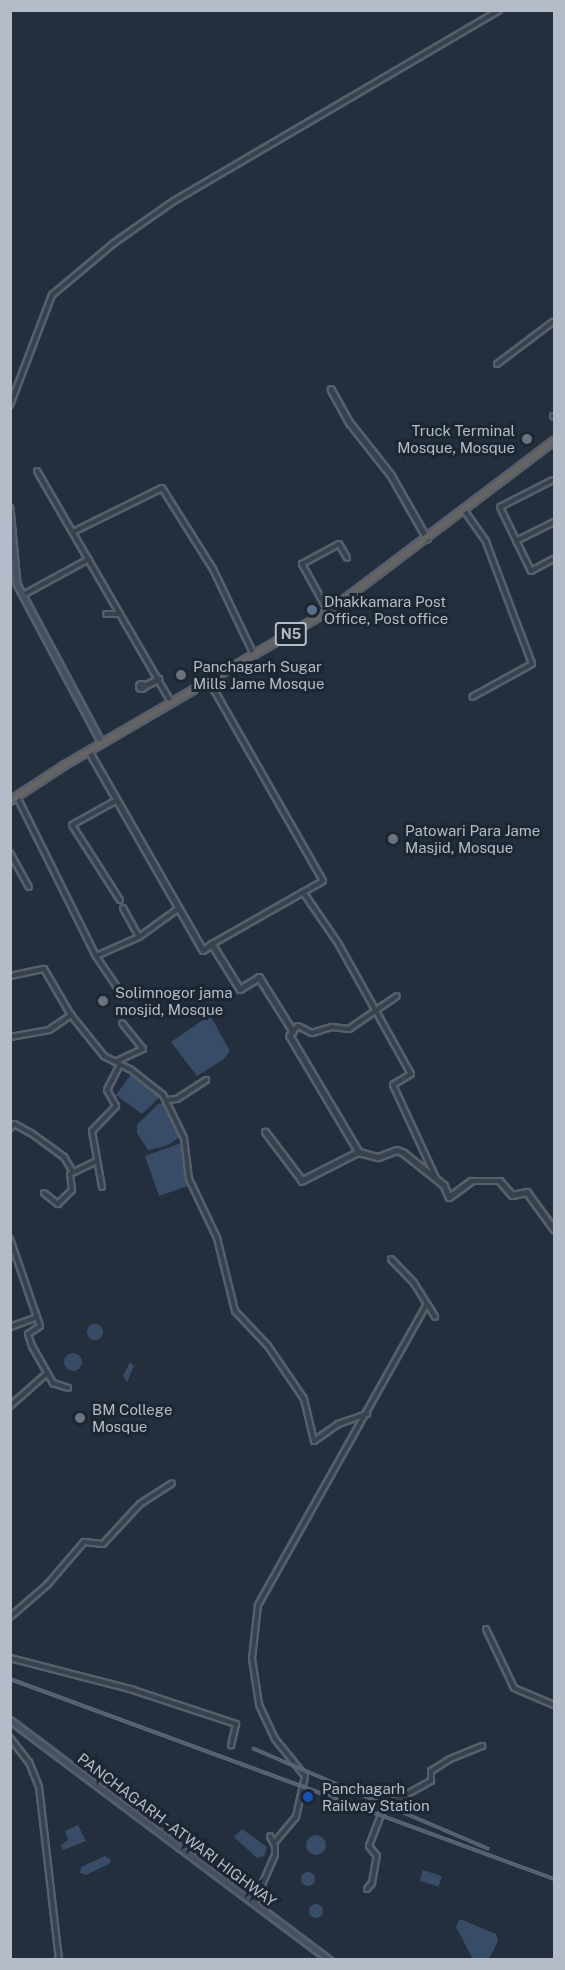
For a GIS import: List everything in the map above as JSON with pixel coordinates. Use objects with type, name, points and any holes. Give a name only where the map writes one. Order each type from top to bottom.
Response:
[{"type":"highway","name":"N5","points":[[14,799],[88,751],[329,611],[555,441]]},
{"type":"main road","points":[[10,508],[16,537],[15,577],[22,596],[102,743]]},
{"type":"main road","name":"PANCHAGARH - ATWARI HIGHWAY","points":[[10,1720],[330,1959]]},
{"type":"street","points":[[10,405],[52,295],[114,243],[174,201],[499,10]]},
{"type":"street","points":[[497,364],[555,321]]},
{"type":"street","points":[[331,389],[350,423],[391,475],[427,538]]},
{"type":"street","points":[[37,471],[172,703]]},
{"type":"street","points":[[553,480],[500,507],[531,571],[555,560]]},
{"type":"street","points":[[73,532],[162,488],[213,569],[255,655]]},
{"type":"street","points":[[464,510],[486,542],[532,664],[472,697]]},
{"type":"street","points":[[516,541],[555,522]]},
{"type":"street","points":[[329,611],[302,564],[339,544],[346,558]]},
{"type":"street","points":[[22,596],[89,559]]},
{"type":"street","points":[[106,614],[120,614]]},
{"type":"street","points":[[144,686],[158,679]]},
{"type":"street","points":[[88,751],[119,799],[178,909],[203,950],[323,881],[209,681]]},
{"type":"street","points":[[14,799],[96,956],[123,996]]},
{"type":"street","points":[[119,799],[72,825],[120,900]]},
{"type":"street","points":[[11,857],[29,887]]},
{"type":"street","points":[[303,892],[338,943],[411,1074],[393,1085],[436,1178],[449,1197],[471,1181],[500,1180],[512,1195],[527,1192],[555,1229]]},
{"type":"street","points":[[123,908],[139,937]]},
{"type":"street","points":[[96,956],[139,937],[178,909]]},
{"type":"street","points":[[212,945],[240,988],[259,977],[293,1031]]},
{"type":"street","points":[[10,976],[44,969],[71,1016],[90,1043],[166,1100],[184,1138],[191,1183],[217,1238],[236,1314],[268,1346],[304,1399],[314,1441],[338,1424],[367,1413]]},
{"type":"street","points":[[359,1152],[291,1036],[298,1026],[312,1033],[332,1027],[349,1029],[376,1013],[397,996]]},
{"type":"street","points":[[10,1037],[49,1030],[71,1016]]},
{"type":"street","points":[[115,1062],[143,1049],[122,1023]]},
{"type":"street","points":[[102,1187],[92,1131],[116,1106],[107,1090],[120,1065]]},
{"type":"street","points":[[166,1100],[177,1099],[206,1080]]},
{"type":"street","points":[[10,1128],[15,1124],[31,1133],[64,1157],[73,1172]]},
{"type":"street","points":[[265,1132],[302,1181],[359,1152],[378,1157],[397,1150],[436,1178]]},
{"type":"street","points":[[44,1193],[58,1204],[72,1190],[69,1176],[97,1161]]},
{"type":"street","points":[[10,1239],[40,1327],[28,1334],[46,1374],[56,1385],[68,1388]]},
{"type":"street","points":[[392,1259],[435,1317]]},
{"type":"street","points":[[274,1843],[296,1817],[305,1776],[275,1739],[259,1704],[252,1671],[256,1613],[268,1585],[427,1304]]},
{"type":"street","points":[[11,1326],[36,1317]]},
{"type":"street","points":[[10,1406],[46,1374]]},
{"type":"street","points":[[10,1617],[47,1585],[84,1542],[106,1542],[140,1504],[172,1483]]},
{"type":"street","points":[[486,1629],[514,1688],[555,1705]]},
{"type":"street","points":[[10,1658],[130,1689],[236,1724],[231,1745]]},
{"type":"street","points":[[10,1738],[29,1762],[39,1787],[59,1959]]},
{"type":"street","points":[[367,1889],[372,1883],[377,1856],[369,1846],[385,1807],[431,1781],[431,1771],[450,1759],[482,1746]]},
{"type":"street","points":[[254,1903],[274,1855],[274,1843],[270,1836]]},
{"type":"water","points":[[210,1015],[230,1051],[224,1059],[197,1076],[171,1042]]},
{"type":"water","points":[[131,1074],[160,1097],[142,1114],[116,1095]]},
{"type":"water","points":[[165,1103],[180,1137],[166,1146],[148,1150],[137,1133],[137,1125],[158,1104]]},
{"type":"water","points":[[181,1143],[188,1186],[159,1196],[145,1156]]},
{"type":"water","points":[[95,1324],[101,1326],[103,1332],[101,1338],[95,1340],[89,1338],[87,1332],[89,1326]]},
{"type":"water","points":[[73,1353],[79,1356],[82,1362],[79,1368],[73,1371],[67,1368],[64,1362],[67,1356]]},
{"type":"water","points":[[130,1362],[134,1366],[127,1382],[123,1376]]},
{"type":"water","points":[[78,1825],[86,1841],[63,1850],[61,1845],[68,1840],[65,1831]]},
{"type":"water","points":[[242,1829],[267,1847],[264,1856],[257,1858],[234,1837]]},
{"type":"water","points":[[312,1835],[320,1835],[326,1841],[326,1849],[320,1855],[312,1855],[306,1849],[306,1841]]},
{"type":"water","points":[[105,1856],[111,1860],[109,1864],[86,1875],[80,1873],[81,1867]]},
{"type":"water","points":[[423,1870],[442,1876],[439,1887],[420,1880]]},
{"type":"water","points":[[305,1872],[311,1872],[315,1879],[311,1886],[305,1886],[301,1882],[301,1876]]},
{"type":"water","points":[[316,1904],[321,1906],[323,1911],[321,1916],[316,1918],[311,1916],[309,1911],[311,1906]]},
{"type":"water","points":[[460,1919],[496,1934],[498,1941],[489,1959],[473,1959],[456,1927]]},
{"type":"railway","points":[[10,1679],[554,1879]]},
{"type":"railway","points":[[252,1748],[489,1849]]},
{"type":"place","name":"Truck Terminal Mosque, Mosque","points":[[527,439]]},
{"type":"place","name":"Dhakkamara Post Office, Post office","points":[[312,610]]},
{"type":"place","name":"Panchagarh Sugar Mills Jame Mosque","points":[[181,675]]},
{"type":"place","name":"Patowari Para Jame Masjid, Mosque","points":[[393,839]]},
{"type":"place","name":"Solimnogor jama mosjid, Mosque","points":[[103,1001]]},
{"type":"place","name":"BM College Mosque","points":[[80,1418]]},
{"type":"place","name":"Panchagarh Railway Station","points":[[308,1797]]}]
